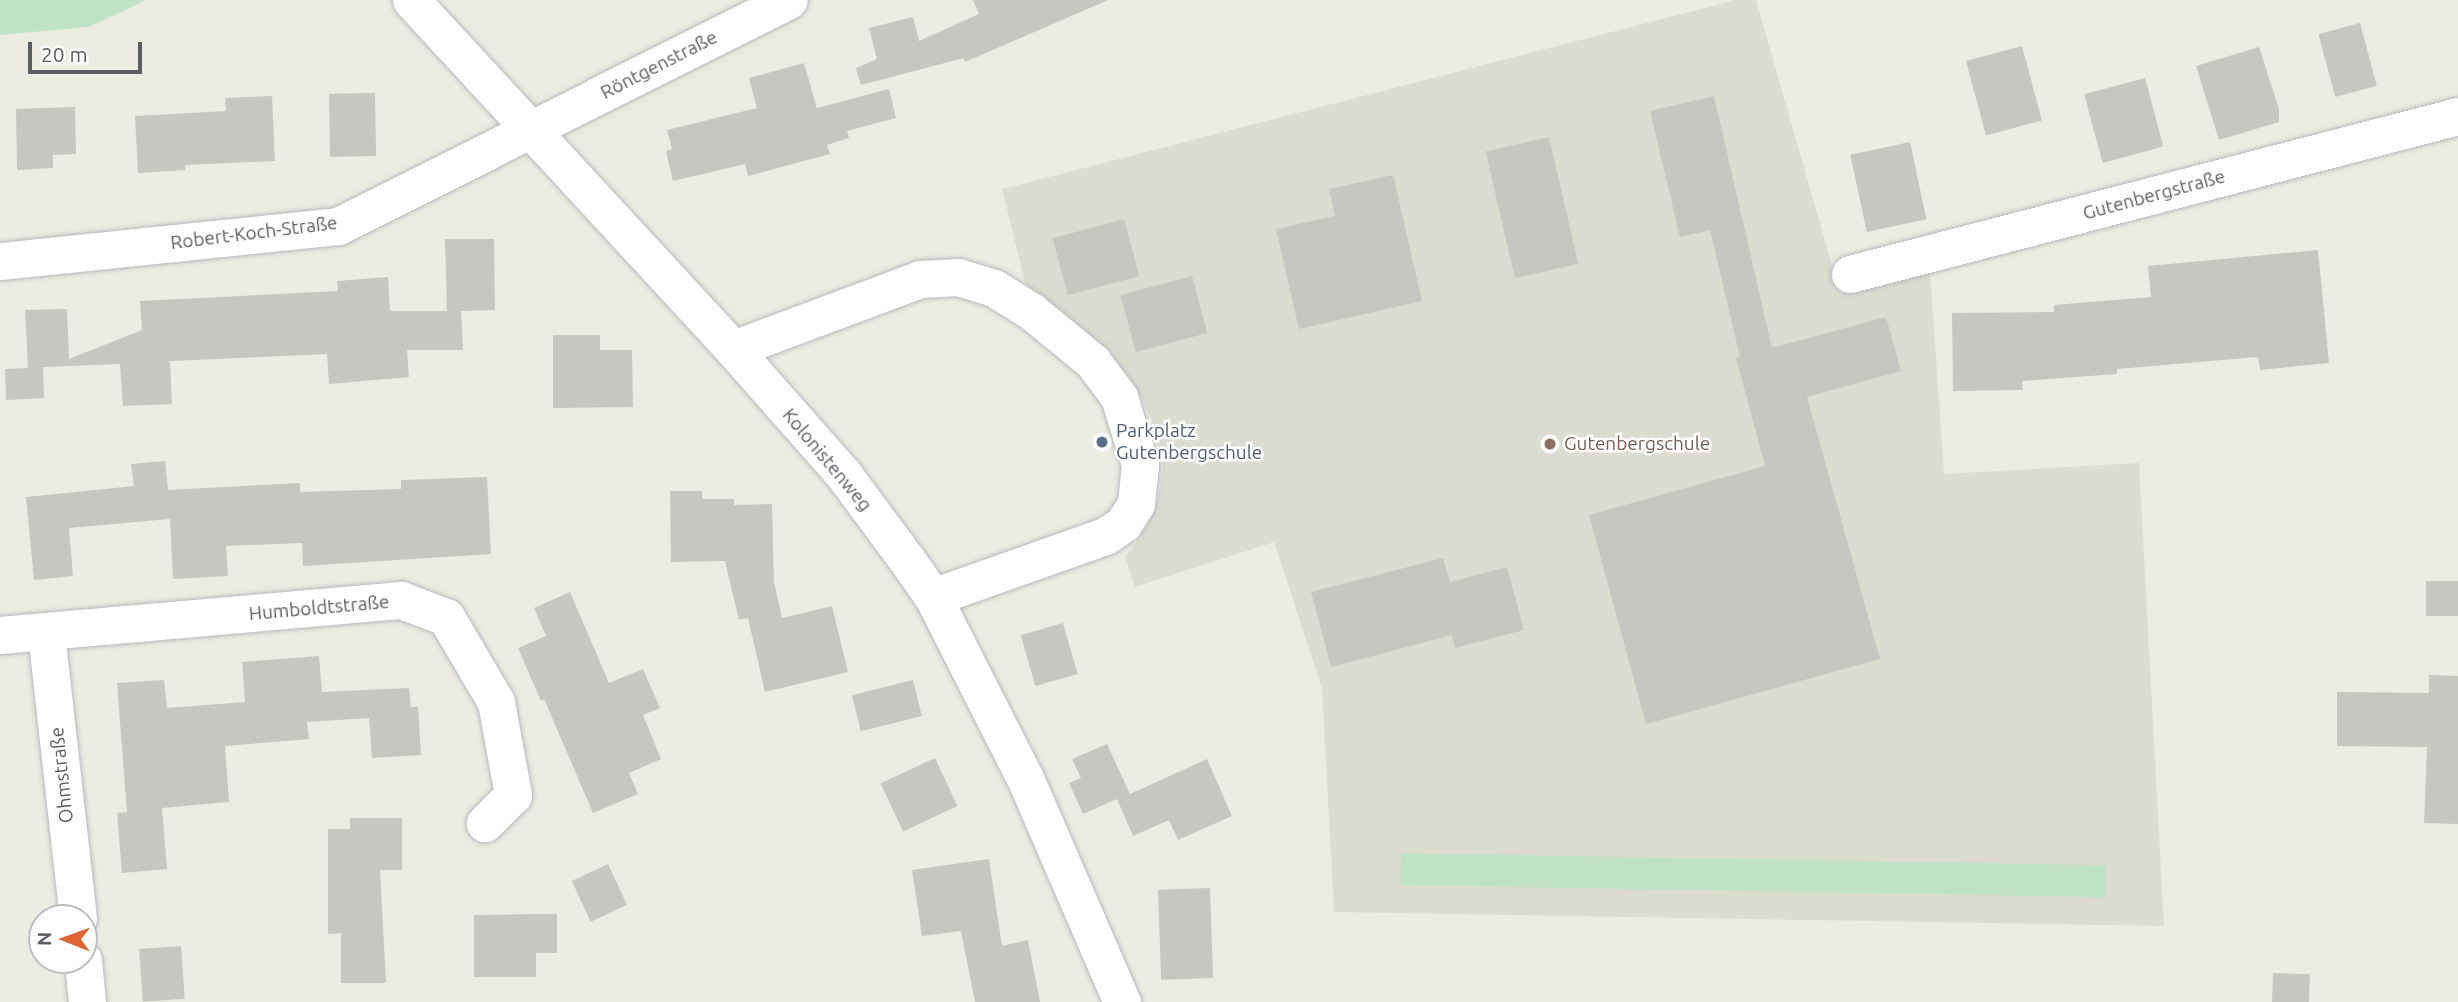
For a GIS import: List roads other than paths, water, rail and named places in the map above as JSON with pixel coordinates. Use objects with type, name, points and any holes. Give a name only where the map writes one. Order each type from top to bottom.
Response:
[{"type":"street","name":"Kolonistenweg","points":[[411,0],[733,349],[844,475],[933,597],[1025,778],[1122,1002]]},
{"type":"street","name":"Röntgenstraße","points":[[530,130],[789,0]]},
{"type":"street","name":"Gutenbergstraße","points":[[1850,274],[2458,116]]},
{"type":"street","name":"Robert-Koch-Straße","points":[[0,261],[338,226],[530,130]]},
{"type":"street","points":[[733,349],[920,279],[958,277],[994,288],[1031,311],[1093,362],[1119,397],[1140,465],[1136,504],[1123,524],[1105,536],[933,597]]},
{"type":"street","name":"Humboldtstraße","points":[[0,635],[401,600],[446,617],[496,702],[513,794],[485,823]]},
{"type":"street","name":"Ohmstraße","points":[[47,633],[76,904]]},
{"type":"street","points":[[84,974],[87,1002]]},
{"type":"place","name":"Parkplatz Gutenbergschule","points":[[1102,442]]},
{"type":"place","name":"Gutenbergschule","points":[[1550,444]]}]
